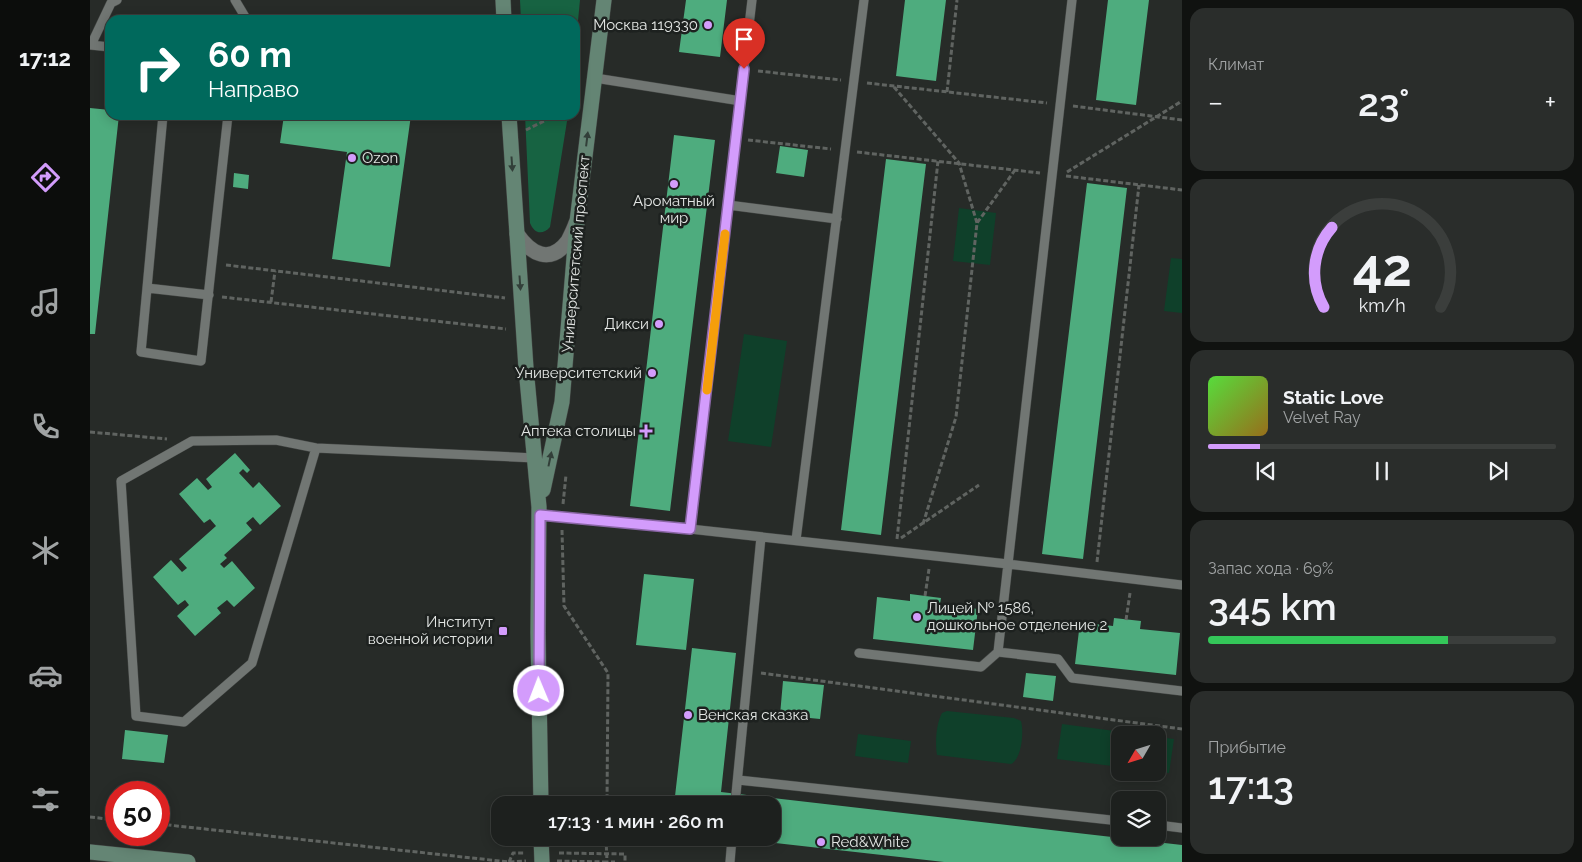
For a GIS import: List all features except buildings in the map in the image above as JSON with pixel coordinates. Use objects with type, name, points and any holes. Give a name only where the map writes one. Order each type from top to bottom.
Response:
[{"type":"main road","points":[[503,0],[504,15]]},
{"type":"main road","name":"Университетский проспект","points":[[540,511],[562,402],[577,222],[604,0]]},
{"type":"main road","name":"Университетский проспект","points":[[509,120],[526,368],[540,511],[538,634],[541,796]]},
{"type":"main road","points":[[541,846],[542,861]]},
{"type":"main road","points":[[90,852],[188,862]]},
{"type":"street","points":[[517,234],[524,245],[533,252],[544,255],[556,251],[567,241],[577,222]]},
{"type":"lane","points":[[105,46],[90,45],[111,3],[116,0]]},
{"type":"lane","points":[[235,0],[244,15]]},
{"type":"lane","points":[[690,529],[752,0]]},
{"type":"lane","points":[[796,540],[864,0]]},
{"type":"lane","points":[[859,653],[981,667],[998,652],[1072,0]]},
{"type":"lane","points":[[595,78],[740,101]]},
{"type":"lane","points":[[162,120],[141,352],[200,361],[227,120]]},
{"type":"lane","points":[[728,205],[837,219]]},
{"type":"lane","points":[[146,288],[209,295]]},
{"type":"lane","points":[[316,448],[252,662],[184,722],[136,716],[121,481],[192,441],[276,440],[316,448],[536,458]]},
{"type":"lane","points":[[540,511],[1182,585]]},
{"type":"lane","points":[[736,794],[762,537]]},
{"type":"lane","points":[[998,652],[1058,660],[1072,678],[1182,691]]},
{"type":"lane","points":[[738,780],[1111,820]]},
{"type":"lane","points":[[1166,826],[1182,828]]},
{"type":"lane","points":[[730,862],[731,846]]},
{"type":"path","points":[[947,92],[957,0]]},
{"type":"path","points":[[744,69],[1060,104],[1182,120]]},
{"type":"path","points":[[894,86],[959,164],[977,223],[956,417],[923,524]]},
{"type":"path","points":[[1182,101],[1062,175],[1182,190]]},
{"type":"path","points":[[526,131],[547,120]]},
{"type":"path","points":[[736,138],[1052,174]]},
{"type":"path","points":[[938,161],[896,542],[979,485]]},
{"type":"path","points":[[977,223],[1015,170]]},
{"type":"path","points":[[1096,575],[1139,185]]},
{"type":"path","points":[[212,264],[506,298]]},
{"type":"path","points":[[271,302],[275,271]]},
{"type":"path","points":[[209,295],[507,329]]},
{"type":"path","points":[[90,432],[192,441]]},
{"type":"path","points":[[925,596],[929,566]]},
{"type":"path","points":[[1126,620],[1130,590]]},
{"type":"path","points":[[564,606],[608,673],[607,796]]},
{"type":"path","points":[[748,672],[1182,729]]},
{"type":"path","points":[[90,817],[105,819]]},
{"type":"path","points":[[170,825],[509,862]]},
{"type":"path","points":[[542,861],[606,862],[606,846]]},
{"type":"path","points":[[570,852],[625,854],[625,862]]},
{"type":"green space","points":[[520,0],[580,0],[579,15],[521,15]]},
{"type":"green space","points":[[525,120],[567,120],[550,227],[544,232],[538,232],[530,223]]},
{"type":"green space","points":[[959,208],[996,213],[990,265],[953,261]]},
{"type":"green space","points":[[1171,258],[1182,259],[1182,313],[1164,311]]},
{"type":"green space","points":[[744,334],[787,341],[771,447],[728,441]]},
{"type":"green space","points":[[947,711],[1014,718],[1021,721],[1021,744],[1018,757],[1011,764],[937,755],[938,723],[942,713]]},
{"type":"green space","points":[[1062,724],[1111,730],[1111,766],[1057,759]]},
{"type":"green space","points":[[858,734],[911,741],[908,763],[855,756]]},
{"type":"green space","points":[[1166,738],[1174,739],[1169,773],[1166,773]]},
{"type":"slow traffic","points":[[707,390],[725,234]]},
{"type":"place","name":"Москва 119330","points":[[708,25]]},
{"type":"place","name":"Ozon","points":[[352,158]]},
{"type":"place","name":"Ароматный мир","points":[[674,184]]},
{"type":"place","name":"Дикси","points":[[659,324]]},
{"type":"place","name":"Университетский","points":[[652,373]]},
{"type":"place","name":"Аптека столицы","points":[[646,431]]},
{"type":"place","name":"Лицей № 1586, дошкольное отделение 2","points":[[917,617]]},
{"type":"place","name":"Институт военной истории","points":[[503,631]]},
{"type":"place","name":"Венская сказка","points":[[688,715]]},
{"type":"place","name":"Red&White","points":[[821,842]]},
{"type":"route","points":[[539,691],[540,515],[690,529],[744,69]]}]
